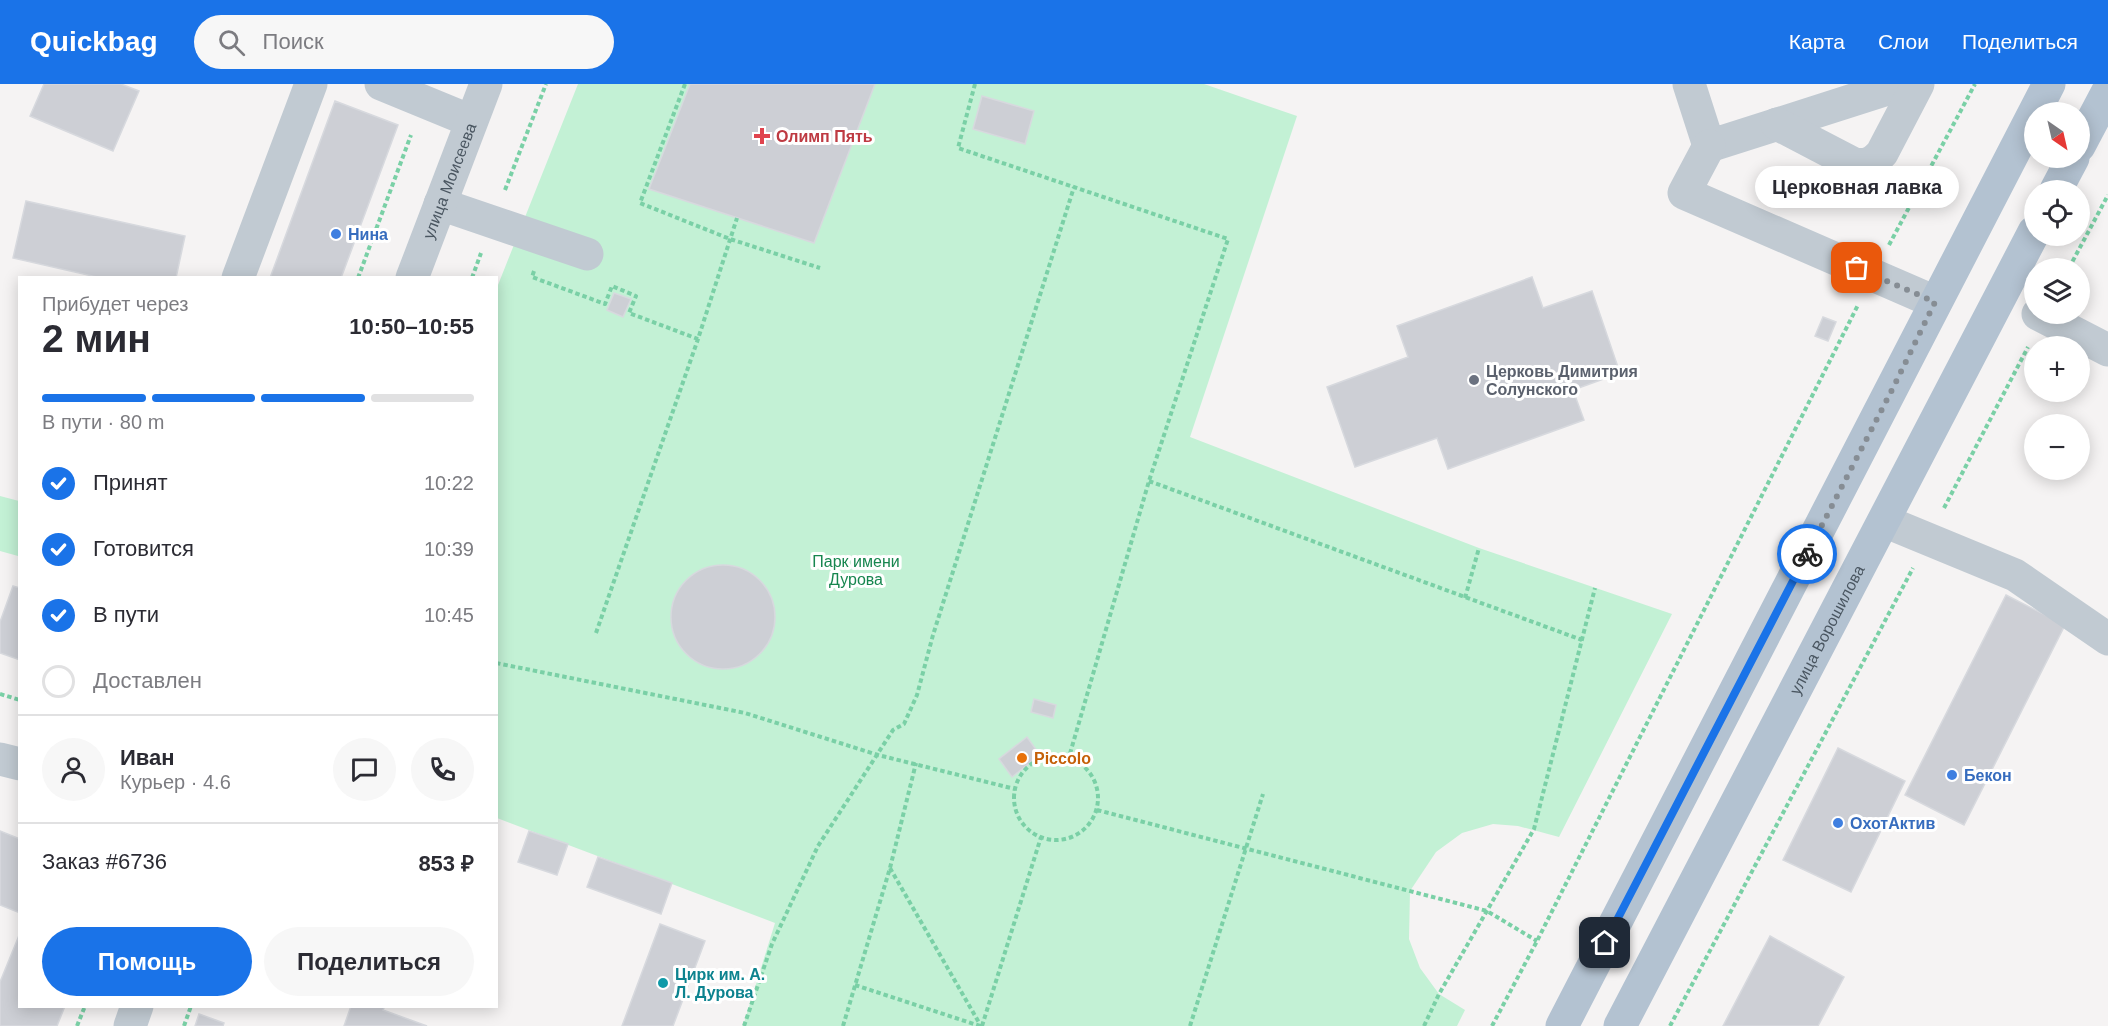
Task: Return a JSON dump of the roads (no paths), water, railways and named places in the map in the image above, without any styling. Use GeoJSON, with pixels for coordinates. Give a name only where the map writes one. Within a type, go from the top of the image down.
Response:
{"type":"FeatureCollection","features":[{"type":"Feature","properties":{"kind":"main road"},"geometry":{"type":"LineString","coordinates":[[1562,1026],[2049,84]]}},
{"type":"Feature","properties":{"kind":"main road"},"geometry":{"type":"LineString","coordinates":[[2090,125],[2108,91]]}},
{"type":"Feature","properties":{"kind":"main road","name":"улица Ворошилова"},"geometry":{"type":"LineString","coordinates":[[1620,1026],[2027,246]]}},
{"type":"Feature","properties":{"kind":"street"},"geometry":{"type":"LineString","coordinates":[[239,276],[311,84]]}},
{"type":"Feature","properties":{"kind":"street"},"geometry":{"type":"LineString","coordinates":[[381,84],[471,121]]}},
{"type":"Feature","properties":{"kind":"street","name":"улица Моисеева"},"geometry":{"type":"LineString","coordinates":[[413,276],[486,84]]}},
{"type":"Feature","properties":{"kind":"street"},"geometry":{"type":"LineString","coordinates":[[1689,84],[1709,146]]}},
{"type":"Feature","properties":{"kind":"street"},"geometry":{"type":"LineString","coordinates":[[1903,84],[1709,146],[1684,193],[1935,302]]}},
{"type":"Feature","properties":{"kind":"street"},"geometry":{"type":"LineString","coordinates":[[1777,124],[1852,163],[1863,166],[1875,161],[1882,153],[1918,84]]}},
{"type":"Feature","properties":{"kind":"street"},"geometry":{"type":"LineString","coordinates":[[440,204],[587,254]]}},
{"type":"Feature","properties":{"kind":"street"},"geometry":{"type":"LineString","coordinates":[[2002,294],[2024,306]]}},
{"type":"Feature","properties":{"kind":"street"},"geometry":{"type":"LineString","coordinates":[[2058,324],[2108,350]]}},
{"type":"Feature","properties":{"kind":"street"},"geometry":{"type":"LineString","coordinates":[[1884,521],[2015,575],[2108,639]]}},
{"type":"Feature","properties":{"kind":"street"},"geometry":{"type":"LineString","coordinates":[[0,759],[18,764]]}},
{"type":"Feature","properties":{"kind":"street"},"geometry":{"type":"LineString","coordinates":[[130,1026],[136,1008]]}},
{"type":"Feature","properties":{"kind":"place","name":"Олимп Пять"},"geometry":{"type":"Point","coordinates":[762,136]}},
{"type":"Feature","properties":{"kind":"place","name":"Нина"},"geometry":{"type":"Point","coordinates":[336,234]}},
{"type":"Feature","properties":{"kind":"place","name":"Церковная лавка"},"geometry":{"type":"Point","coordinates":[1857,268]}},
{"type":"Feature","properties":{"kind":"place","name":"Церковь Димитрия Солунского"},"geometry":{"type":"Point","coordinates":[1474,380]}},
{"type":"Feature","properties":{"kind":"place","name":"Piccolo"},"geometry":{"type":"Point","coordinates":[1022,758]}},
{"type":"Feature","properties":{"kind":"place","name":"Бекон"},"geometry":{"type":"Point","coordinates":[1952,775]}},
{"type":"Feature","properties":{"kind":"place","name":"ОхотАктив"},"geometry":{"type":"Point","coordinates":[1838,823]}},
{"type":"Feature","properties":{"kind":"place","name":"Цирк им. А. Л. Дурова"},"geometry":{"type":"Point","coordinates":[663,983]}},
{"type":"Feature","properties":{"kind":"park label","name":"Парк имени Дурова"},"geometry":{"type":"Point","coordinates":[856,570]}}]}
